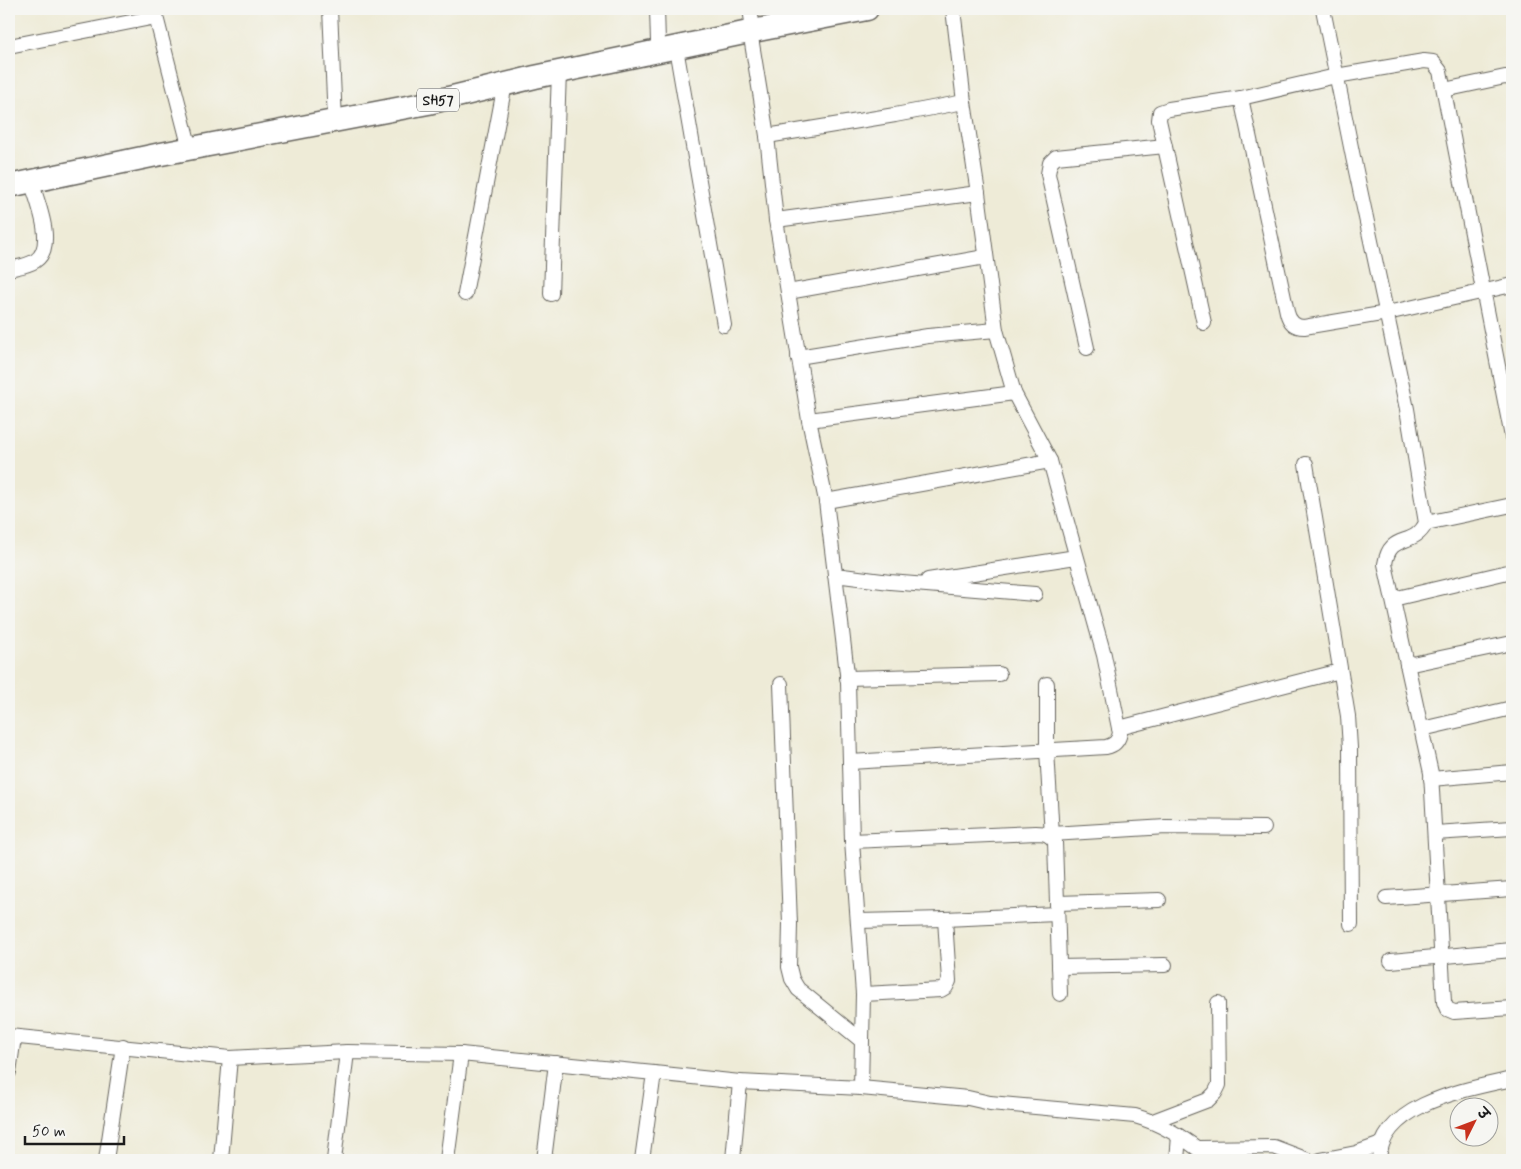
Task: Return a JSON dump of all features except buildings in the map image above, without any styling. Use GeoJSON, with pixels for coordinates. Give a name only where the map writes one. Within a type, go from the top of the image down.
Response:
{"type":"FeatureCollection","features":[{"type":"Feature","properties":{"kind":"main road","name":"SH57"},"geometry":{"type":"LineString","coordinates":[[334,114],[428,103],[667,45],[751,21],[812,9]]}},
{"type":"Feature","properties":{"kind":"main road","name":"SH57"},"geometry":{"type":"LineString","coordinates":[[751,21],[867,9]]}},
{"type":"Feature","properties":{"kind":"main road","name":"SH57"},"geometry":{"type":"LineString","coordinates":[[9,186],[189,143],[334,114],[422,91],[667,45]]}},
{"type":"Feature","properties":{"kind":"main road","name":"SH57"},"geometry":{"type":"LineString","coordinates":[[9,173],[156,144],[189,143]]}},
{"type":"Feature","properties":{"kind":"street"},"geometry":{"type":"LineString","coordinates":[[330,9],[334,114]]}},
{"type":"Feature","properties":{"kind":"street"},"geometry":{"type":"LineString","coordinates":[[657,9],[667,45],[724,325]]}},
{"type":"Feature","properties":{"kind":"street"},"geometry":{"type":"LineString","coordinates":[[850,762],[1111,746],[1119,739],[1104,655],[1050,462],[1014,392],[996,330],[953,9]]}},
{"type":"Feature","properties":{"kind":"street"},"geometry":{"type":"LineString","coordinates":[[1323,9],[1407,409],[1426,523],[1422,532],[1413,538],[1395,544],[1389,549],[1385,564],[1422,729],[1431,779],[1444,1002],[1447,1009],[1454,1012],[1512,1008]]}},
{"type":"Feature","properties":{"kind":"street"},"geometry":{"type":"LineString","coordinates":[[9,46],[155,13],[189,143]]}},
{"type":"Feature","properties":{"kind":"street"},"geometry":{"type":"LineString","coordinates":[[751,21],[767,136],[776,220],[809,420],[826,501],[847,678],[852,841],[863,994],[860,1088]]}},
{"type":"Feature","properties":{"kind":"street"},"geometry":{"type":"LineString","coordinates":[[1204,323],[1159,120],[1160,112],[1241,98],[1336,76],[1424,61],[1434,62],[1440,71],[1444,90],[1512,437]]}},
{"type":"Feature","properties":{"kind":"street"},"geometry":{"type":"LineString","coordinates":[[551,294],[559,72]]}},
{"type":"Feature","properties":{"kind":"street"},"geometry":{"type":"LineString","coordinates":[[1444,90],[1505,77],[1512,78]]}},
{"type":"Feature","properties":{"kind":"street"},"geometry":{"type":"LineString","coordinates":[[464,294],[505,84]]}},
{"type":"Feature","properties":{"kind":"street"},"geometry":{"type":"LineString","coordinates":[[1241,98],[1289,320],[1299,327],[1387,313],[1512,285]]}},
{"type":"Feature","properties":{"kind":"street"},"geometry":{"type":"LineString","coordinates":[[767,136],[964,102]]}},
{"type":"Feature","properties":{"kind":"street"},"geometry":{"type":"LineString","coordinates":[[1087,348],[1048,174],[1050,163],[1056,157],[1165,146]]}},
{"type":"Feature","properties":{"kind":"street"},"geometry":{"type":"LineString","coordinates":[[9,269],[35,262],[41,256],[45,247],[46,236],[31,181]]}},
{"type":"Feature","properties":{"kind":"street"},"geometry":{"type":"LineString","coordinates":[[776,220],[978,193]]}},
{"type":"Feature","properties":{"kind":"street"},"geometry":{"type":"LineString","coordinates":[[788,292],[985,258]]}},
{"type":"Feature","properties":{"kind":"street"},"geometry":{"type":"LineString","coordinates":[[798,357],[928,336],[996,330]]}},
{"type":"Feature","properties":{"kind":"street"},"geometry":{"type":"LineString","coordinates":[[809,420],[1014,392]]}},
{"type":"Feature","properties":{"kind":"street"},"geometry":{"type":"LineString","coordinates":[[826,501],[1050,462]]}},
{"type":"Feature","properties":{"kind":"street"},"geometry":{"type":"LineString","coordinates":[[1306,464],[1348,716],[1350,748],[1351,924]]}},
{"type":"Feature","properties":{"kind":"street"},"geometry":{"type":"LineString","coordinates":[[1426,523],[1512,505]]}},
{"type":"Feature","properties":{"kind":"street"},"geometry":{"type":"LineString","coordinates":[[906,583],[1076,557]]}},
{"type":"Feature","properties":{"kind":"street"},"geometry":{"type":"LineString","coordinates":[[1393,599],[1512,570]]}},
{"type":"Feature","properties":{"kind":"street"},"geometry":{"type":"LineString","coordinates":[[835,575],[1035,594]]}},
{"type":"Feature","properties":{"kind":"street"},"geometry":{"type":"LineString","coordinates":[[1407,664],[1512,642]]}},
{"type":"Feature","properties":{"kind":"street"},"geometry":{"type":"LineString","coordinates":[[1118,728],[1340,671]]}},
{"type":"Feature","properties":{"kind":"street"},"geometry":{"type":"LineString","coordinates":[[847,678],[999,674]]}},
{"type":"Feature","properties":{"kind":"street"},"geometry":{"type":"LineString","coordinates":[[781,684],[789,906],[789,966],[792,979],[798,989],[862,1041]]}},
{"type":"Feature","properties":{"kind":"street"},"geometry":{"type":"LineString","coordinates":[[1046,684],[1047,750],[1052,835],[1055,842],[1060,994]]}},
{"type":"Feature","properties":{"kind":"street"},"geometry":{"type":"LineString","coordinates":[[1422,729],[1512,708]]}},
{"type":"Feature","properties":{"kind":"street"},"geometry":{"type":"LineString","coordinates":[[1431,779],[1512,772]]}},
{"type":"Feature","properties":{"kind":"street"},"geometry":{"type":"LineString","coordinates":[[852,841],[1052,835],[1166,827],[1264,828]]}},
{"type":"Feature","properties":{"kind":"street"},"geometry":{"type":"LineString","coordinates":[[1435,833],[1512,828]]}},
{"type":"Feature","properties":{"kind":"street"},"geometry":{"type":"LineString","coordinates":[[1386,898],[1512,889]]}},
{"type":"Feature","properties":{"kind":"street"},"geometry":{"type":"LineString","coordinates":[[858,921],[945,919],[1159,900]]}},
{"type":"Feature","properties":{"kind":"street"},"geometry":{"type":"LineString","coordinates":[[863,994],[941,990],[946,988],[949,980],[945,919]]}},
{"type":"Feature","properties":{"kind":"street"},"geometry":{"type":"LineString","coordinates":[[1391,961],[1512,950]]}},
{"type":"Feature","properties":{"kind":"street"},"geometry":{"type":"LineString","coordinates":[[1059,967],[1165,964]]}},
{"type":"Feature","properties":{"kind":"street"},"geometry":{"type":"LineString","coordinates":[[1153,1121],[1208,1100],[1215,1093],[1218,1085],[1218,1003]]}},
{"type":"Feature","properties":{"kind":"street"},"geometry":{"type":"LineString","coordinates":[[9,1072],[11,1036],[230,1058],[347,1052],[461,1054],[740,1082],[860,1088],[968,1098],[990,1103],[1135,1116],[1153,1121],[1198,1148],[1212,1160]]}},
{"type":"Feature","properties":{"kind":"street"},"geometry":{"type":"LineString","coordinates":[[106,1160],[123,1046]]}},
{"type":"Feature","properties":{"kind":"street"},"geometry":{"type":"LineString","coordinates":[[334,1160],[347,1052]]}},
{"type":"Feature","properties":{"kind":"street"},"geometry":{"type":"LineString","coordinates":[[447,1160],[461,1054]]}},
{"type":"Feature","properties":{"kind":"street"},"geometry":{"type":"LineString","coordinates":[[221,1160],[230,1058]]}},
{"type":"Feature","properties":{"kind":"street"},"geometry":{"type":"LineString","coordinates":[[544,1160],[556,1063]]}},
{"type":"Feature","properties":{"kind":"street"},"geometry":{"type":"LineString","coordinates":[[642,1160],[654,1073]]}},
{"type":"Feature","properties":{"kind":"street"},"geometry":{"type":"LineString","coordinates":[[1379,1160],[1381,1144],[1386,1134],[1415,1109],[1426,1103],[1464,1090],[1512,1079]]}},
{"type":"Feature","properties":{"kind":"street"},"geometry":{"type":"LineString","coordinates":[[732,1160],[740,1082]]}},
{"type":"Feature","properties":{"kind":"street"},"geometry":{"type":"LineString","coordinates":[[1177,1160],[1179,1136]]}},
{"type":"Feature","properties":{"kind":"street"},"geometry":{"type":"LineString","coordinates":[[1320,1160],[1332,1159],[1381,1144]]}},
{"type":"Feature","properties":{"kind":"street"},"geometry":{"type":"LineString","coordinates":[[1198,1148],[1274,1147],[1308,1160]]}}]}
